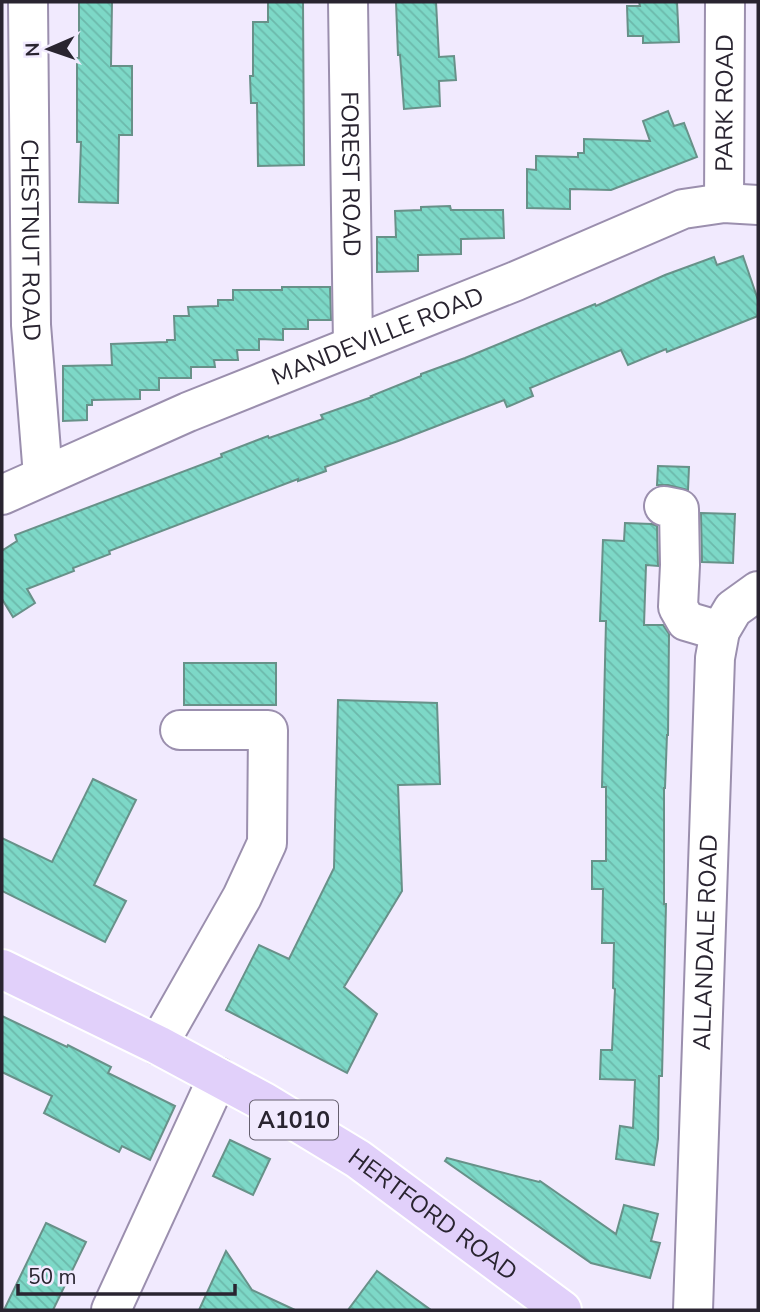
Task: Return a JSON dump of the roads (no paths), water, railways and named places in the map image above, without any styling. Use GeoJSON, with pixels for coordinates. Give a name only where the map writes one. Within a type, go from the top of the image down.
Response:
{"type":"FeatureCollection","features":[{"type":"Feature","properties":{"kind":"main road","name":"HERTFORD ROAD"},"geometry":{"type":"LineString","coordinates":[[2,969],[218,1077],[358,1159],[562,1310]]}},
{"type":"Feature","properties":{"kind":"street","name":"CHESTNUT ROAD"},"geometry":{"type":"LineString","coordinates":[[28,2],[31,325],[43,476]]}},
{"type":"Feature","properties":{"kind":"street","name":"FOREST ROAD"},"geometry":{"type":"LineString","coordinates":[[348,2],[354,345]]}},
{"type":"Feature","properties":{"kind":"street","name":"PARK ROAD"},"geometry":{"type":"LineString","coordinates":[[725,2],[741,204]]}},
{"type":"Feature","properties":{"kind":"street","name":"MANDEVILLE ROAD"},"geometry":{"type":"LineString","coordinates":[[2,495],[188,412],[516,281],[683,209],[741,204]]}},
{"type":"Feature","properties":{"kind":"street"},"geometry":{"type":"LineString","coordinates":[[664,506],[679,509],[678,607],[686,621],[720,631]]}},
{"type":"Feature","properties":{"kind":"street","name":"ALLANDALE ROAD"},"geometry":{"type":"LineString","coordinates":[[693,1310],[715,658],[720,631],[733,610],[758,591]]}},
{"type":"Feature","properties":{"kind":"street"},"geometry":{"type":"LineString","coordinates":[[158,1045],[242,897],[267,844],[268,730],[180,730]]}},
{"type":"Feature","properties":{"kind":"street"},"geometry":{"type":"LineString","coordinates":[[111,1310],[218,1077]]}}]}
